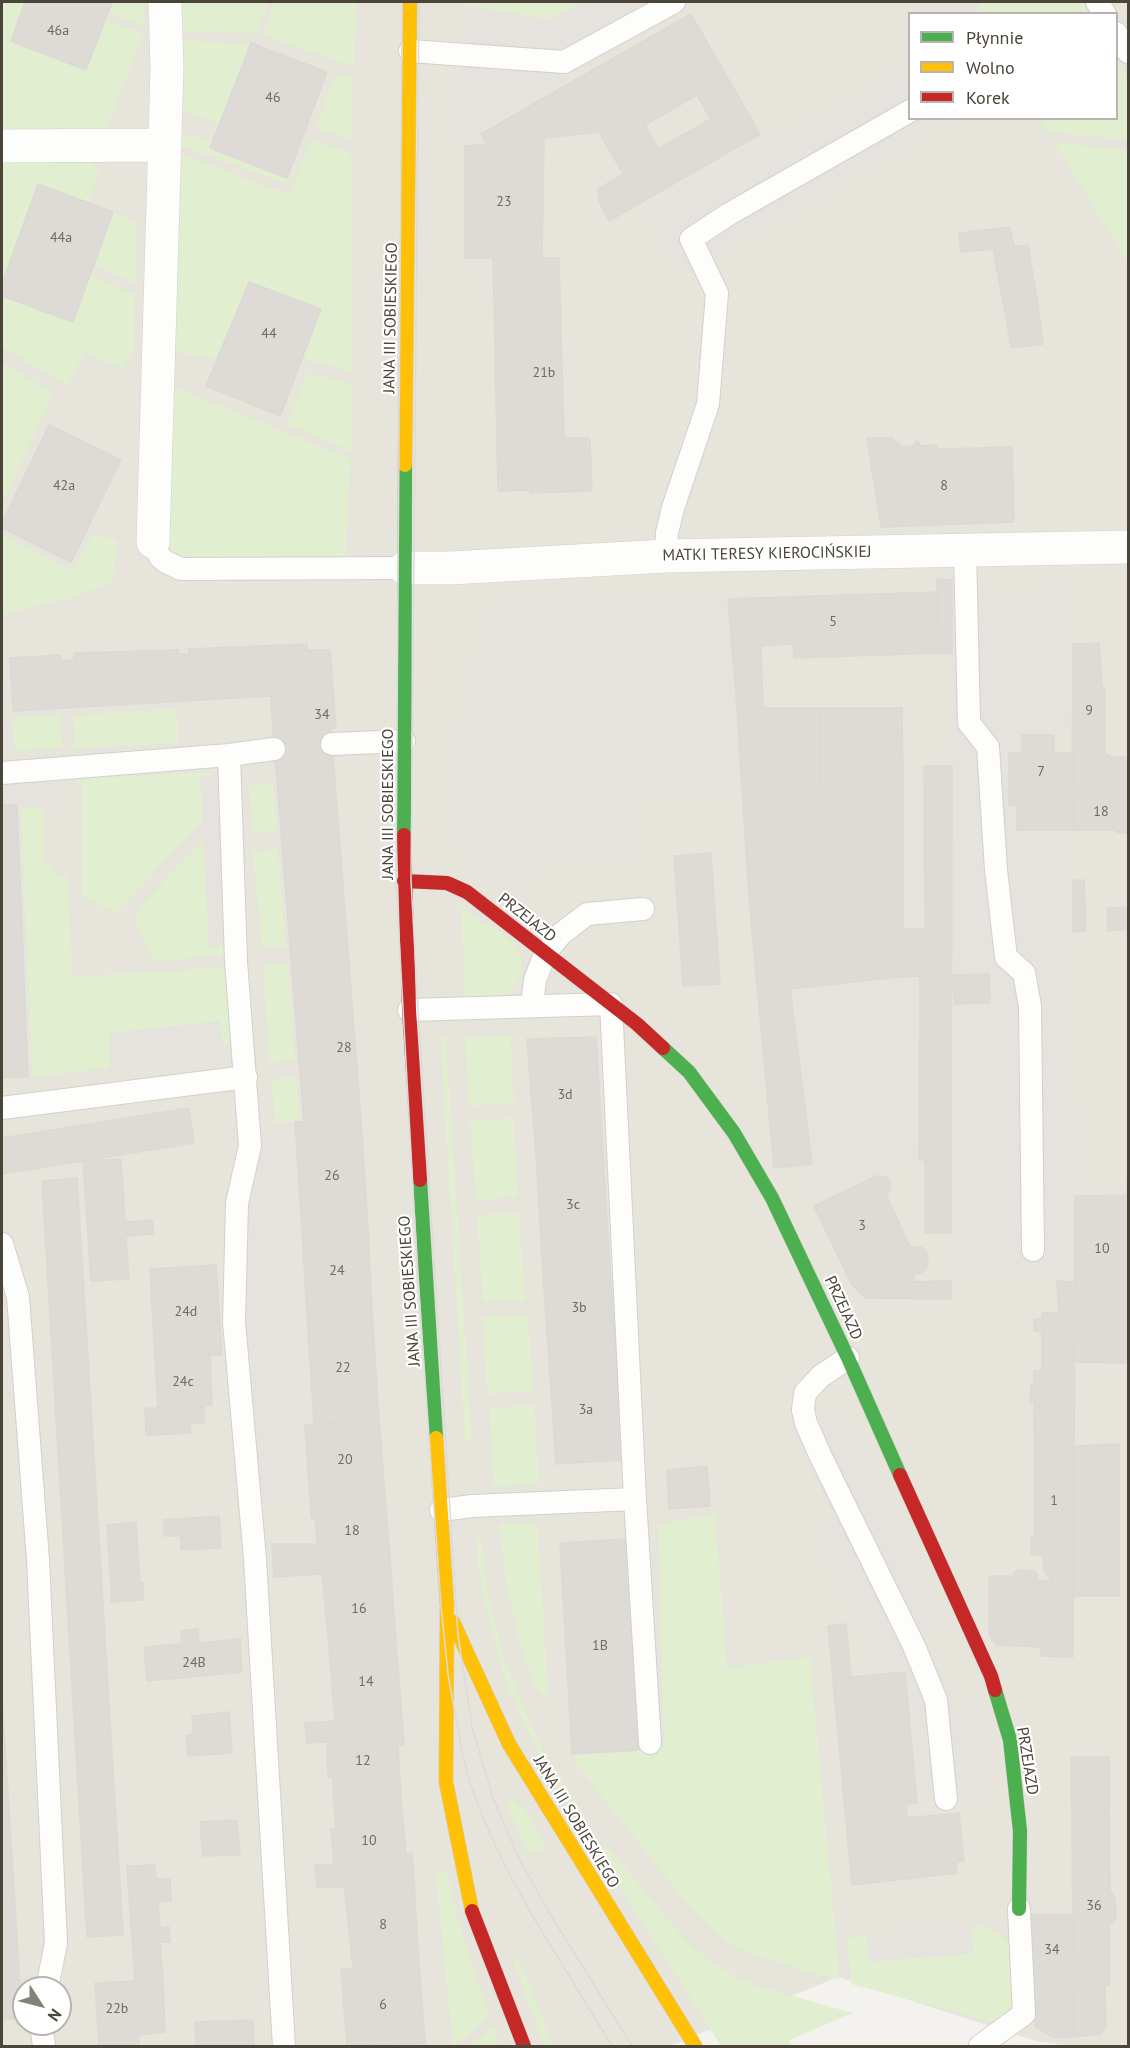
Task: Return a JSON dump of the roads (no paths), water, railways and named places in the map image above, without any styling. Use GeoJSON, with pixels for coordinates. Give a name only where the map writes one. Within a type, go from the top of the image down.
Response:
{"type":"FeatureCollection","features":[{"type":"Feature","properties":{"kind":"street"},"geometry":{"type":"LineString","coordinates":[[153,542],[167,68],[165,2]]}},
{"type":"Feature","properties":{"kind":"street","name":"JANA III SOBIESKIEGO"},"geometry":{"type":"LineString","coordinates":[[410,2],[404,881],[409,1010],[447,1606],[446,1782],[472,1910],[524,2046]]}},
{"type":"Feature","properties":{"kind":"street"},"geometry":{"type":"LineString","coordinates":[[2,146],[165,145]]}},
{"type":"Feature","properties":{"kind":"street","name":"MATKI TERESY KIEROCIŃSKIEJ"},"geometry":{"type":"LineString","coordinates":[[405,568],[451,568],[666,556],[1128,547]]}},
{"type":"Feature","properties":{"kind":"street","name":"PRZEJAZD"},"geometry":{"type":"LineString","coordinates":[[404,881],[447,883],[467,892],[638,1024],[689,1072],[734,1133],[772,1198],[848,1358],[991,1676],[1010,1740],[1020,1831],[1019,1909]]}},
{"type":"Feature","properties":{"kind":"street","name":"JANA III SOBIESKIEGO"},"geometry":{"type":"LineString","coordinates":[[447,1606],[458,1635],[509,1744],[695,2046]]}},
{"type":"Feature","properties":{"kind":"lane"},"geometry":{"type":"LineString","coordinates":[[410,51],[564,62],[674,2]]}},
{"type":"Feature","properties":{"kind":"lane"},"geometry":{"type":"LineString","coordinates":[[1118,36],[1128,52]]}},
{"type":"Feature","properties":{"kind":"lane"},"geometry":{"type":"LineString","coordinates":[[666,556],[667,533],[673,508],[708,404],[717,293],[691,239],[729,214],[908,112]]}},
{"type":"Feature","properties":{"kind":"lane"},"geometry":{"type":"LineString","coordinates":[[153,542],[160,557],[181,569],[405,568]]}},
{"type":"Feature","properties":{"kind":"lane"},"geometry":{"type":"LineString","coordinates":[[965,550],[969,723],[988,747],[996,870],[1006,957],[1024,973],[1030,1006],[1033,1250]]}},
{"type":"Feature","properties":{"kind":"lane"},"geometry":{"type":"LineString","coordinates":[[332,744],[404,741]]}},
{"type":"Feature","properties":{"kind":"lane"},"geometry":{"type":"LineString","coordinates":[[2,773],[229,755],[274,749]]}},
{"type":"Feature","properties":{"kind":"lane"},"geometry":{"type":"LineString","coordinates":[[229,755],[236,961],[250,1146],[237,1203],[234,1322],[255,1559],[284,2046]]}},
{"type":"Feature","properties":{"kind":"lane"},"geometry":{"type":"LineString","coordinates":[[532,1005],[535,980],[545,954],[561,934],[586,914],[643,909]]}},
{"type":"Feature","properties":{"kind":"lane"},"geometry":{"type":"LineString","coordinates":[[409,1010],[611,1004],[635,1499],[650,1743]]}},
{"type":"Feature","properties":{"kind":"lane"},"geometry":{"type":"LineString","coordinates":[[2,1108],[246,1077]]}},
{"type":"Feature","properties":{"kind":"lane"},"geometry":{"type":"LineString","coordinates":[[2,1244],[18,1297],[38,1560],[56,1943],[49,1976]]}},
{"type":"Feature","properties":{"kind":"lane"},"geometry":{"type":"LineString","coordinates":[[848,1358],[821,1376],[805,1393],[804,1417],[820,1455],[914,1646],[936,1700],[946,1799]]}},
{"type":"Feature","properties":{"kind":"lane"},"geometry":{"type":"LineString","coordinates":[[441,1510],[472,1506],[635,1499]]}},
{"type":"Feature","properties":{"kind":"lane"},"geometry":{"type":"LineString","coordinates":[[980,2046],[1024,2014],[1019,1909]]}},
{"type":"Feature","properties":{"kind":"tram line"},"geometry":{"type":"LineString","coordinates":[[402,2],[396,881],[418,1279],[441,1606],[448,1674],[470,1784],[504,1864],[532,1915],[612,2046]]}},
{"type":"Feature","properties":{"kind":"tram line"},"geometry":{"type":"LineString","coordinates":[[419,2],[411,880],[458,1635],[472,1727],[493,1798],[519,1858],[547,1909],[632,2046]]}}]}
